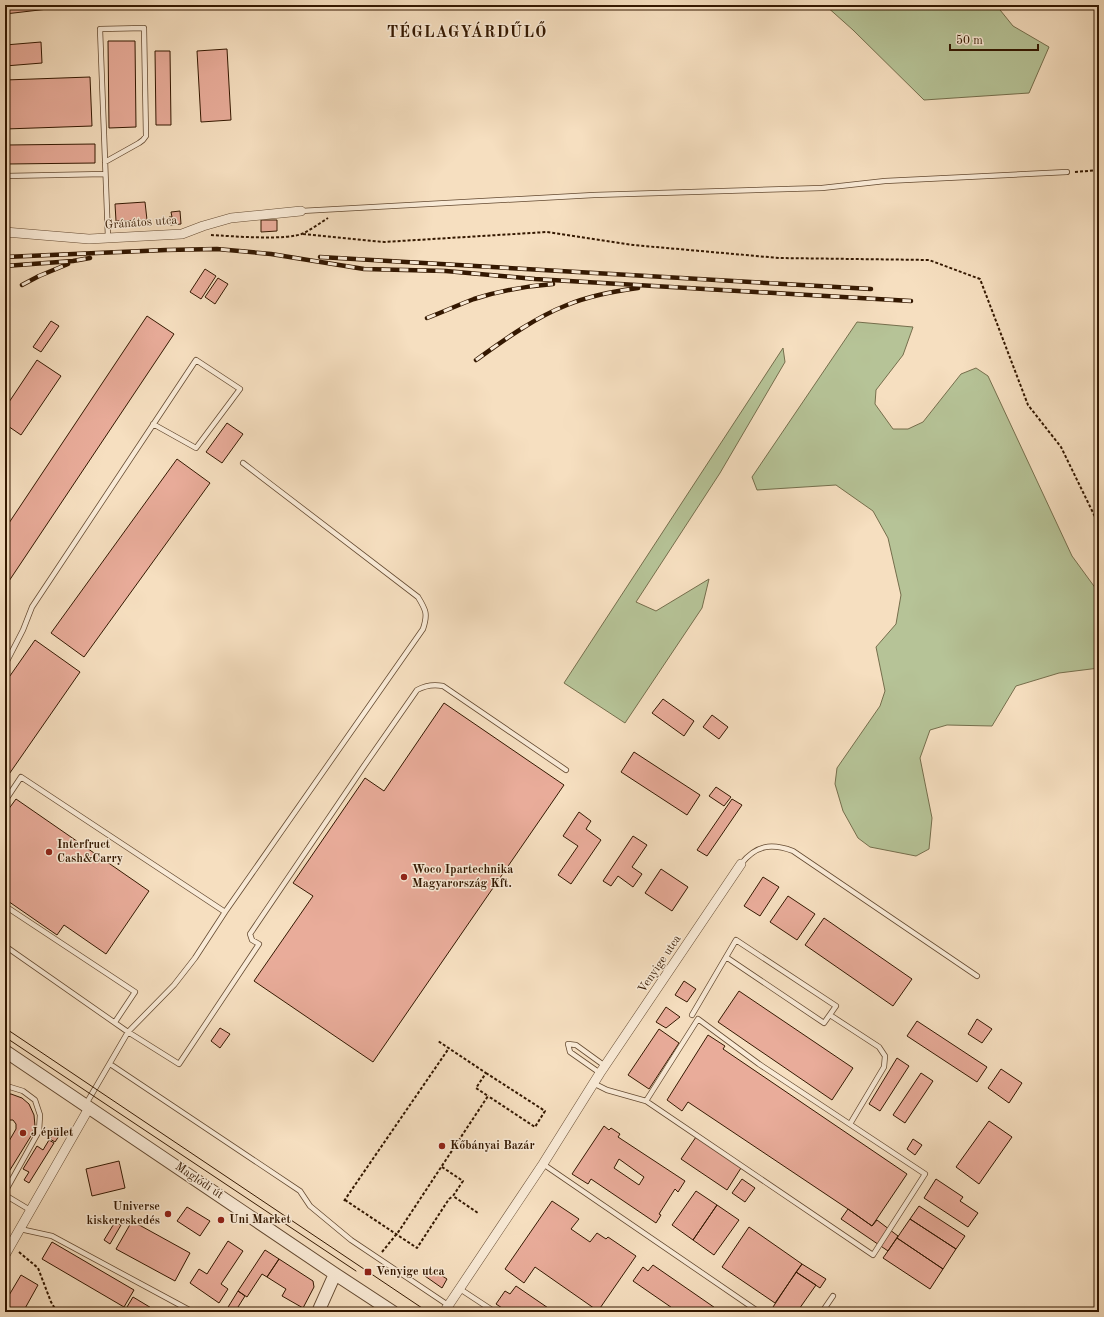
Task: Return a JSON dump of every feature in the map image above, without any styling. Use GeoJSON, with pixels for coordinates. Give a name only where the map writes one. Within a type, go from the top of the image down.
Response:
{"type":"FeatureCollection","features":[{"type":"Feature","properties":{"kind":"street","name":"Gránátos utca"},"geometry":{"type":"LineString","coordinates":[[5,232],[89,239],[182,234],[231,218],[301,211]]}},
{"type":"Feature","properties":{"kind":"street","name":"Venyige utca"},"geometry":{"type":"LineString","coordinates":[[446,1309],[741,864]]}},
{"type":"Feature","properties":{"kind":"street","name":"Maglódi út"},"geometry":{"type":"LineString","coordinates":[[5,1051],[393,1312]]}},
{"type":"Feature","properties":{"kind":"street"},"geometry":{"type":"LineString","coordinates":[[5,1255],[87,1107]]}},
{"type":"Feature","properties":{"kind":"street"},"geometry":{"type":"LineString","coordinates":[[318,1312],[335,1274]]}},
{"type":"Feature","properties":{"kind":"lane"},"geometry":{"type":"LineString","coordinates":[[105,162],[139,143],[146,136],[144,28],[100,29],[105,174],[108,238]]}},
{"type":"Feature","properties":{"kind":"lane"},"geometry":{"type":"LineString","coordinates":[[301,211],[594,195],[822,188],[885,181],[1067,172]]}},
{"type":"Feature","properties":{"kind":"lane"},"geometry":{"type":"LineString","coordinates":[[5,176],[105,174]]}},
{"type":"Feature","properties":{"kind":"lane"},"geometry":{"type":"LineString","coordinates":[[5,665],[24,630],[32,607],[153,424],[196,360],[240,390],[196,448],[153,424]]}},
{"type":"Feature","properties":{"kind":"lane"},"geometry":{"type":"LineString","coordinates":[[87,1107],[128,1032],[174,986],[195,958],[423,629],[427,617],[424,607],[418,597],[243,463]]}},
{"type":"Feature","properties":{"kind":"lane"},"geometry":{"type":"LineString","coordinates":[[5,946],[128,1032],[179,1064],[258,944],[252,940],[250,934],[417,690],[426,685],[435,684],[443,686],[566,770]]}},
{"type":"Feature","properties":{"kind":"lane"},"geometry":{"type":"LineString","coordinates":[[5,801],[21,777],[226,912]]}},
{"type":"Feature","properties":{"kind":"lane","name":"Venyige utca"},"geometry":{"type":"LineString","coordinates":[[741,864],[754,850],[765,847],[777,846],[793,851],[977,976]]}},
{"type":"Feature","properties":{"kind":"lane"},"geometry":{"type":"LineString","coordinates":[[5,906],[135,992],[115,1022]]}},
{"type":"Feature","properties":{"kind":"lane"},"geometry":{"type":"LineString","coordinates":[[692,1015],[726,957],[736,940],[836,1006],[824,1023],[726,957]]}},
{"type":"Feature","properties":{"kind":"lane"},"geometry":{"type":"LineString","coordinates":[[830,1015],[879,1047],[885,1056],[884,1067],[850,1124]]}},
{"type":"Feature","properties":{"kind":"lane"},"geometry":{"type":"LineString","coordinates":[[594,1084],[607,1090],[646,1101],[873,1255],[925,1174],[759,1064],[698,1019],[646,1101]]}},
{"type":"Feature","properties":{"kind":"lane"},"geometry":{"type":"LineString","coordinates":[[568,1044],[576,1045],[603,1070],[570,1052],[568,1044]]}},
{"type":"Feature","properties":{"kind":"lane"},"geometry":{"type":"LineString","coordinates":[[110,1064],[300,1191],[310,1206],[351,1240],[378,1258],[446,1309]]}},
{"type":"Feature","properties":{"kind":"lane"},"geometry":{"type":"LineString","coordinates":[[5,1087],[23,1091],[35,1100],[40,1115],[40,1131],[5,1193],[30,1210]]}},
{"type":"Feature","properties":{"kind":"lane"},"geometry":{"type":"LineString","coordinates":[[543,1164],[759,1312]]}},
{"type":"Feature","properties":{"kind":"lane"},"geometry":{"type":"LineString","coordinates":[[20,1228],[52,1236],[193,1312]]}},
{"type":"Feature","properties":{"kind":"lane"},"geometry":{"type":"LineString","coordinates":[[460,1289],[495,1312]]}},
{"type":"Feature","properties":{"kind":"lane"},"geometry":{"type":"LineString","coordinates":[[822,1312],[833,1296]]}},
{"type":"Feature","properties":{"kind":"path"},"geometry":{"type":"LineString","coordinates":[[1067,172],[1099,170]]}},
{"type":"Feature","properties":{"kind":"path"},"geometry":{"type":"LineString","coordinates":[[303,234],[331,216]]}},
{"type":"Feature","properties":{"kind":"path"},"geometry":{"type":"LineString","coordinates":[[205,235],[286,236],[303,234],[384,242],[547,232],[633,245],[779,258],[929,260],[980,279],[1028,405],[1061,447],[1099,525]]}},
{"type":"Feature","properties":{"kind":"path"},"geometry":{"type":"LineString","coordinates":[[438,1041],[545,1111],[535,1127],[476,1088],[486,1073]]}},
{"type":"Feature","properties":{"kind":"path"},"geometry":{"type":"LineString","coordinates":[[442,1166],[463,1181],[453,1196],[449,1199],[417,1248],[345,1201],[449,1048]]}},
{"type":"Feature","properties":{"kind":"path"},"geometry":{"type":"LineString","coordinates":[[378,1258],[399,1231],[488,1096]]}},
{"type":"Feature","properties":{"kind":"path"},"geometry":{"type":"LineString","coordinates":[[453,1196],[478,1213]]}},
{"type":"Feature","properties":{"kind":"path"},"geometry":{"type":"LineString","coordinates":[[11,1245],[38,1268],[51,1302],[57,1312]]}},
{"type":"Feature","properties":{"kind":"path"},"geometry":{"type":"LineString","coordinates":[[979,1312],[983,1309]]}},
{"type":"Feature","properties":{"kind":"green space"},"geometry":{"type":"Polygon","coordinates":[[[825,5],[996,5],[1013,26],[1049,47],[1029,93],[924,100],[853,30],[825,5]]]}},
{"type":"Feature","properties":{"kind":"green space"},"geometry":{"type":"Polygon","coordinates":[[[857,322],[913,327],[903,355],[876,390],[875,404],[893,429],[908,429],[923,422],[961,374],[976,368],[988,376],[1072,556],[1099,593],[1099,668],[1059,673],[1016,686],[992,726],[947,725],[930,730],[920,758],[932,818],[929,849],[916,856],[870,847],[858,838],[843,811],[835,784],[837,768],[880,706],[885,691],[876,647],[896,624],[901,595],[888,538],[873,511],[836,485],[757,490],[752,477],[857,322]]]}},
{"type":"Feature","properties":{"kind":"green space"},"geometry":{"type":"Polygon","coordinates":[[[783,348],[785,362],[720,473],[636,602],[656,611],[709,579],[702,608],[625,723],[564,683],[783,348]]]}},
{"type":"Feature","properties":{"kind":"building"},"geometry":{"type":"Polygon","coordinates":[[[5,5],[48,5],[48,9],[5,14],[5,5]]]}},
{"type":"Feature","properties":{"kind":"building"},"geometry":{"type":"Polygon","coordinates":[[[108,41],[135,41],[136,127],[109,128],[108,41]]]}},
{"type":"Feature","properties":{"kind":"building"},"geometry":{"type":"Polygon","coordinates":[[[41,42],[42,63],[5,66],[5,45],[41,42]]]}},
{"type":"Feature","properties":{"kind":"building"},"geometry":{"type":"Polygon","coordinates":[[[227,49],[231,120],[201,122],[197,51],[227,49]]]}},
{"type":"Feature","properties":{"kind":"building"},"geometry":{"type":"Polygon","coordinates":[[[155,51],[170,51],[171,125],[156,125],[155,51]]]}},
{"type":"Feature","properties":{"kind":"building"},"geometry":{"type":"Polygon","coordinates":[[[90,77],[92,126],[5,129],[5,80],[90,77]]]}},
{"type":"Feature","properties":{"kind":"building"},"geometry":{"type":"Polygon","coordinates":[[[95,144],[95,163],[7,164],[7,145],[95,144]]]}},
{"type":"Feature","properties":{"kind":"building"},"geometry":{"type":"Polygon","coordinates":[[[145,202],[147,220],[116,221],[115,204],[145,202]]]}},
{"type":"Feature","properties":{"kind":"building"},"geometry":{"type":"Polygon","coordinates":[[[180,211],[181,224],[170,225],[169,217],[172,217],[171,212],[180,211]]]}},
{"type":"Feature","properties":{"kind":"building"},"geometry":{"type":"Polygon","coordinates":[[[261,220],[277,220],[277,231],[261,232],[261,220]]]}},
{"type":"Feature","properties":{"kind":"building"},"geometry":{"type":"Polygon","coordinates":[[[205,269],[216,276],[201,299],[190,292],[205,269]]]}},
{"type":"Feature","properties":{"kind":"building"},"geometry":{"type":"Polygon","coordinates":[[[218,278],[228,284],[215,304],[205,297],[218,278]]]}},
{"type":"Feature","properties":{"kind":"building"},"geometry":{"type":"Polygon","coordinates":[[[147,316],[174,334],[5,587],[5,529],[147,316]]]}},
{"type":"Feature","properties":{"kind":"building"},"geometry":{"type":"Polygon","coordinates":[[[51,321],[59,326],[41,352],[33,347],[51,321]]]}},
{"type":"Feature","properties":{"kind":"building"},"geometry":{"type":"Polygon","coordinates":[[[37,360],[61,376],[21,435],[5,424],[5,408],[37,360]]]}},
{"type":"Feature","properties":{"kind":"building"},"geometry":{"type":"Polygon","coordinates":[[[227,423],[243,434],[222,463],[206,452],[227,423]]]}},
{"type":"Feature","properties":{"kind":"building"},"geometry":{"type":"Polygon","coordinates":[[[177,459],[210,483],[84,657],[51,633],[177,459]]]}},
{"type":"Feature","properties":{"kind":"building"},"geometry":{"type":"Polygon","coordinates":[[[35,640],[80,672],[5,780],[5,683],[35,640]]]}},
{"type":"Feature","properties":{"kind":"building"},"geometry":{"type":"Polygon","coordinates":[[[663,699],[694,721],[684,736],[652,713],[663,699]]]}},
{"type":"Feature","properties":{"kind":"building"},"geometry":{"type":"Polygon","coordinates":[[[444,703],[564,785],[373,1062],[254,981],[313,896],[293,883],[365,778],[384,791],[444,703]]]}},
{"type":"Feature","properties":{"kind":"building"},"geometry":{"type":"Polygon","coordinates":[[[712,715],[728,727],[719,739],[703,727],[712,715]]]}},
{"type":"Feature","properties":{"kind":"building"},"geometry":{"type":"Polygon","coordinates":[[[634,752],[700,795],[687,815],[621,772],[634,752]]]}},
{"type":"Feature","properties":{"kind":"building"},"geometry":{"type":"Polygon","coordinates":[[[716,787],[731,797],[724,806],[709,796],[716,787]]]}},
{"type":"Feature","properties":{"kind":"building","name":"Interfruct Cash&Carry"},"geometry":{"type":"Polygon","coordinates":[[[16,799],[149,891],[106,954],[64,925],[57,935],[5,899],[5,814],[16,799]]]}},
{"type":"Feature","properties":{"kind":"building"},"geometry":{"type":"Polygon","coordinates":[[[732,799],[742,805],[707,856],[697,850],[732,799]]]}},
{"type":"Feature","properties":{"kind":"building"},"geometry":{"type":"Polygon","coordinates":[[[579,812],[591,821],[586,829],[601,840],[571,884],[558,875],[578,846],[563,836],[579,812]]]}},
{"type":"Feature","properties":{"kind":"building"},"geometry":{"type":"Polygon","coordinates":[[[633,836],[647,845],[632,867],[642,874],[633,887],[618,876],[611,886],[603,881],[633,836]]]}},
{"type":"Feature","properties":{"kind":"building"},"geometry":{"type":"Polygon","coordinates":[[[661,869],[688,887],[672,911],[645,893],[661,869]]]}},
{"type":"Feature","properties":{"kind":"building"},"geometry":{"type":"Polygon","coordinates":[[[763,877],[779,887],[760,916],[744,906],[763,877]]]}},
{"type":"Feature","properties":{"kind":"building"},"geometry":{"type":"Polygon","coordinates":[[[788,896],[815,914],[797,940],[770,922],[788,896]]]}},
{"type":"Feature","properties":{"kind":"building"},"geometry":{"type":"Polygon","coordinates":[[[824,918],[912,979],[893,1006],[805,945],[824,918]]]}},
{"type":"Feature","properties":{"kind":"building"},"geometry":{"type":"Polygon","coordinates":[[[684,981],[696,989],[687,1002],[675,995],[684,981]]]}},
{"type":"Feature","properties":{"kind":"building"},"geometry":{"type":"Polygon","coordinates":[[[739,991],[853,1068],[832,1100],[718,1022],[739,991]]]}},
{"type":"Feature","properties":{"kind":"building"},"geometry":{"type":"Polygon","coordinates":[[[666,1007],[680,1017],[666,1028],[656,1022],[666,1007]]]}},
{"type":"Feature","properties":{"kind":"building"},"geometry":{"type":"Polygon","coordinates":[[[977,1019],[992,1029],[982,1043],[968,1034],[977,1019]]]}},
{"type":"Feature","properties":{"kind":"building"},"geometry":{"type":"Polygon","coordinates":[[[917,1021],[987,1067],[977,1082],[907,1036],[917,1021]]]}},
{"type":"Feature","properties":{"kind":"building"},"geometry":{"type":"Polygon","coordinates":[[[220,1028],[230,1034],[220,1048],[211,1041],[220,1028]]]}},
{"type":"Feature","properties":{"kind":"building"},"geometry":{"type":"Polygon","coordinates":[[[659,1029],[679,1043],[649,1089],[628,1075],[659,1029]]]}},
{"type":"Feature","properties":{"kind":"building"},"geometry":{"type":"Polygon","coordinates":[[[708,1035],[725,1046],[723,1049],[907,1174],[872,1226],[688,1102],[682,1111],[667,1100],[708,1035]]]}},
{"type":"Feature","properties":{"kind":"building"},"geometry":{"type":"Polygon","coordinates":[[[897,1058],[909,1066],[880,1111],[869,1104],[897,1058]]]}},
{"type":"Feature","properties":{"kind":"building"},"geometry":{"type":"Polygon","coordinates":[[[1001,1069],[1022,1083],[1009,1103],[988,1088],[1001,1069]]]}},
{"type":"Feature","properties":{"kind":"building"},"geometry":{"type":"Polygon","coordinates":[[[921,1073],[933,1081],[905,1123],[893,1115],[921,1073]]]}},
{"type":"Feature","properties":{"kind":"building","name":"J épület"},"geometry":{"type":"Polygon","coordinates":[[[5,1094],[11,1094],[22,1098],[29,1104],[34,1115],[35,1126],[31,1136],[5,1178],[5,1148],[16,1129],[16,1124],[13,1120],[5,1121],[5,1094]]]}},
{"type":"Feature","properties":{"kind":"building"},"geometry":{"type":"Polygon","coordinates":[[[989,1121],[1012,1137],[979,1184],[956,1167],[989,1121]]]}},
{"type":"Feature","properties":{"kind":"building"},"geometry":{"type":"Polygon","coordinates":[[[604,1126],[609,1130],[611,1128],[620,1134],[618,1137],[685,1181],[678,1192],[675,1189],[659,1214],[661,1215],[656,1223],[591,1179],[588,1184],[572,1174],[604,1126]],[[619,1159],[614,1168],[639,1185],[644,1177],[619,1159]]]}},
{"type":"Feature","properties":{"kind":"building"},"geometry":{"type":"Polygon","coordinates":[[[55,1130],[61,1133],[55,1142],[50,1139],[55,1130]]]}},
{"type":"Feature","properties":{"kind":"building"},"geometry":{"type":"Polygon","coordinates":[[[696,1137],[741,1168],[727,1190],[681,1159],[696,1137]]]}},
{"type":"Feature","properties":{"kind":"building"},"geometry":{"type":"Polygon","coordinates":[[[913,1139],[922,1145],[915,1155],[907,1149],[913,1139]]]}},
{"type":"Feature","properties":{"kind":"building"},"geometry":{"type":"Polygon","coordinates":[[[49,1140],[54,1143],[29,1183],[24,1180],[29,1172],[23,1169],[37,1146],[43,1150],[49,1140]]]}},
{"type":"Feature","properties":{"kind":"building"},"geometry":{"type":"Polygon","coordinates":[[[119,1161],[125,1188],[92,1196],[86,1169],[119,1161]]]}},
{"type":"Feature","properties":{"kind":"building"},"geometry":{"type":"Polygon","coordinates":[[[742,1179],[755,1188],[745,1202],[732,1193],[742,1179]]]}},
{"type":"Feature","properties":{"kind":"building"},"geometry":{"type":"Polygon","coordinates":[[[936,1179],[963,1197],[960,1201],[978,1213],[968,1227],[924,1198],[936,1179]]]}},
{"type":"Feature","properties":{"kind":"building"},"geometry":{"type":"Polygon","coordinates":[[[696,1191],[717,1205],[693,1240],[672,1225],[696,1191]]]}},
{"type":"Feature","properties":{"kind":"building"},"geometry":{"type":"Polygon","coordinates":[[[552,1201],[579,1219],[571,1229],[590,1242],[597,1233],[606,1239],[608,1237],[636,1256],[598,1311],[535,1267],[524,1283],[505,1269],[552,1201]]]}},
{"type":"Feature","properties":{"kind":"building"},"geometry":{"type":"Polygon","coordinates":[[[717,1205],[739,1220],[714,1255],[693,1240],[717,1205]]]}},
{"type":"Feature","properties":{"kind":"building"},"geometry":{"type":"Polygon","coordinates":[[[919,1206],[965,1236],[956,1249],[910,1219],[919,1206]]]}},
{"type":"Feature","properties":{"kind":"building"},"geometry":{"type":"Polygon","coordinates":[[[187,1207],[210,1221],[200,1236],[177,1221],[187,1207]]]}},
{"type":"Feature","properties":{"kind":"building"},"geometry":{"type":"Polygon","coordinates":[[[848,1209],[872,1226],[877,1220],[898,1236],[888,1251],[841,1219],[848,1209]]]}},
{"type":"Feature","properties":{"kind":"building"},"geometry":{"type":"Polygon","coordinates":[[[910,1219],[956,1249],[943,1269],[897,1238],[910,1219]]]}},
{"type":"Feature","properties":{"kind":"building"},"geometry":{"type":"Polygon","coordinates":[[[132,1221],[190,1253],[175,1281],[116,1249],[132,1221]]]}},
{"type":"Feature","properties":{"kind":"building"},"geometry":{"type":"Polygon","coordinates":[[[115,1222],[121,1225],[110,1244],[104,1240],[115,1222]]]}},
{"type":"Feature","properties":{"kind":"building"},"geometry":{"type":"Polygon","coordinates":[[[749,1227],[802,1264],[775,1303],[722,1267],[749,1227]]]}},
{"type":"Feature","properties":{"kind":"building"},"geometry":{"type":"Polygon","coordinates":[[[897,1238],[943,1269],[930,1289],[883,1258],[897,1238]]]}},
{"type":"Feature","properties":{"kind":"building"},"geometry":{"type":"Polygon","coordinates":[[[228,1241],[243,1251],[221,1284],[228,1289],[219,1303],[190,1283],[199,1269],[207,1274],[228,1241]]]}},
{"type":"Feature","properties":{"kind":"building"},"geometry":{"type":"Polygon","coordinates":[[[52,1242],[134,1290],[124,1307],[42,1259],[52,1242]]]}},
{"type":"Feature","properties":{"kind":"building"},"geometry":{"type":"Polygon","coordinates":[[[265,1250],[279,1259],[267,1277],[262,1274],[247,1297],[238,1291],[265,1250]]]}},
{"type":"Feature","properties":{"kind":"building"},"geometry":{"type":"Polygon","coordinates":[[[279,1259],[313,1281],[314,1287],[303,1308],[282,1296],[286,1289],[267,1277],[279,1259]]]}},
{"type":"Feature","properties":{"kind":"building"},"geometry":{"type":"Polygon","coordinates":[[[802,1264],[826,1279],[820,1288],[796,1272],[802,1264]]]}},
{"type":"Feature","properties":{"kind":"building"},"geometry":{"type":"Polygon","coordinates":[[[653,1265],[721,1312],[678,1312],[633,1281],[643,1267],[648,1271],[653,1265]]]}},
{"type":"Feature","properties":{"kind":"building"},"geometry":{"type":"Polygon","coordinates":[[[430,1268],[447,1279],[442,1288],[425,1276],[430,1268]]]}},
{"type":"Feature","properties":{"kind":"building"},"geometry":{"type":"Polygon","coordinates":[[[796,1272],[816,1285],[797,1312],[780,1312],[773,1307],[796,1272]]]}},
{"type":"Feature","properties":{"kind":"building"},"geometry":{"type":"Polygon","coordinates":[[[21,1275],[38,1285],[23,1312],[5,1312],[5,1302],[21,1275]]]}},
{"type":"Feature","properties":{"kind":"building"},"geometry":{"type":"Polygon","coordinates":[[[516,1286],[554,1312],[508,1312],[496,1304],[505,1291],[510,1294],[516,1286]]]}},
{"type":"Feature","properties":{"kind":"building"},"geometry":{"type":"Polygon","coordinates":[[[238,1291],[245,1296],[238,1307],[245,1312],[225,1312],[238,1291]]]}},
{"type":"Feature","properties":{"kind":"building"},"geometry":{"type":"Polygon","coordinates":[[[133,1297],[158,1312],[124,1312],[133,1297]]]}},
{"type":"Feature","properties":{"kind":"tram line"},"geometry":{"type":"LineString","coordinates":[[5,1028],[428,1312]]}},
{"type":"Feature","properties":{"kind":"tram line"},"geometry":{"type":"LineString","coordinates":[[5,1037],[356,1271]]}},
{"type":"Feature","properties":{"kind":"railway"},"geometry":{"type":"LineString","coordinates":[[5,257],[217,249],[271,254],[364,269],[446,271],[535,279],[911,301]]}},
{"type":"Feature","properties":{"kind":"railway"},"geometry":{"type":"LineString","coordinates":[[320,257],[871,289]]}},
{"type":"Feature","properties":{"kind":"railway"},"geometry":{"type":"LineString","coordinates":[[5,266],[73,261],[90,258]]}},
{"type":"Feature","properties":{"kind":"railway"},"geometry":{"type":"LineString","coordinates":[[22,285],[68,264]]}},
{"type":"Feature","properties":{"kind":"railway"},"geometry":{"type":"LineString","coordinates":[[427,318],[484,296],[513,289],[553,284]]}},
{"type":"Feature","properties":{"kind":"railway"},"geometry":{"type":"LineString","coordinates":[[476,360],[520,330],[555,310],[593,296],[638,288]]}},
{"type":"Feature","properties":{"kind":"place","name":"Interfruct Cash&Carry"},"geometry":{"type":"Point","coordinates":[49,852]}},
{"type":"Feature","properties":{"kind":"place","name":"Woco Ipartechnika Magyarország Kft."},"geometry":{"type":"Point","coordinates":[404,877]}},
{"type":"Feature","properties":{"kind":"place","name":"J épület"},"geometry":{"type":"Point","coordinates":[23,1133]}},
{"type":"Feature","properties":{"kind":"place","name":"Kőbányai Bazár"},"geometry":{"type":"Point","coordinates":[442,1146]}},
{"type":"Feature","properties":{"kind":"place","name":"Universe kiskereskedés"},"geometry":{"type":"Point","coordinates":[168,1214]}},
{"type":"Feature","properties":{"kind":"place","name":"Uni Market"},"geometry":{"type":"Point","coordinates":[221,1220]}},
{"type":"Feature","properties":{"kind":"place","name":"Venyige utca"},"geometry":{"type":"Point","coordinates":[368,1272]}},
{"type":"Feature","properties":{"kind":"district","name":"TÉGLAGYÁRDŰLŐ"},"geometry":{"type":"Point","coordinates":[467,33]}}]}
